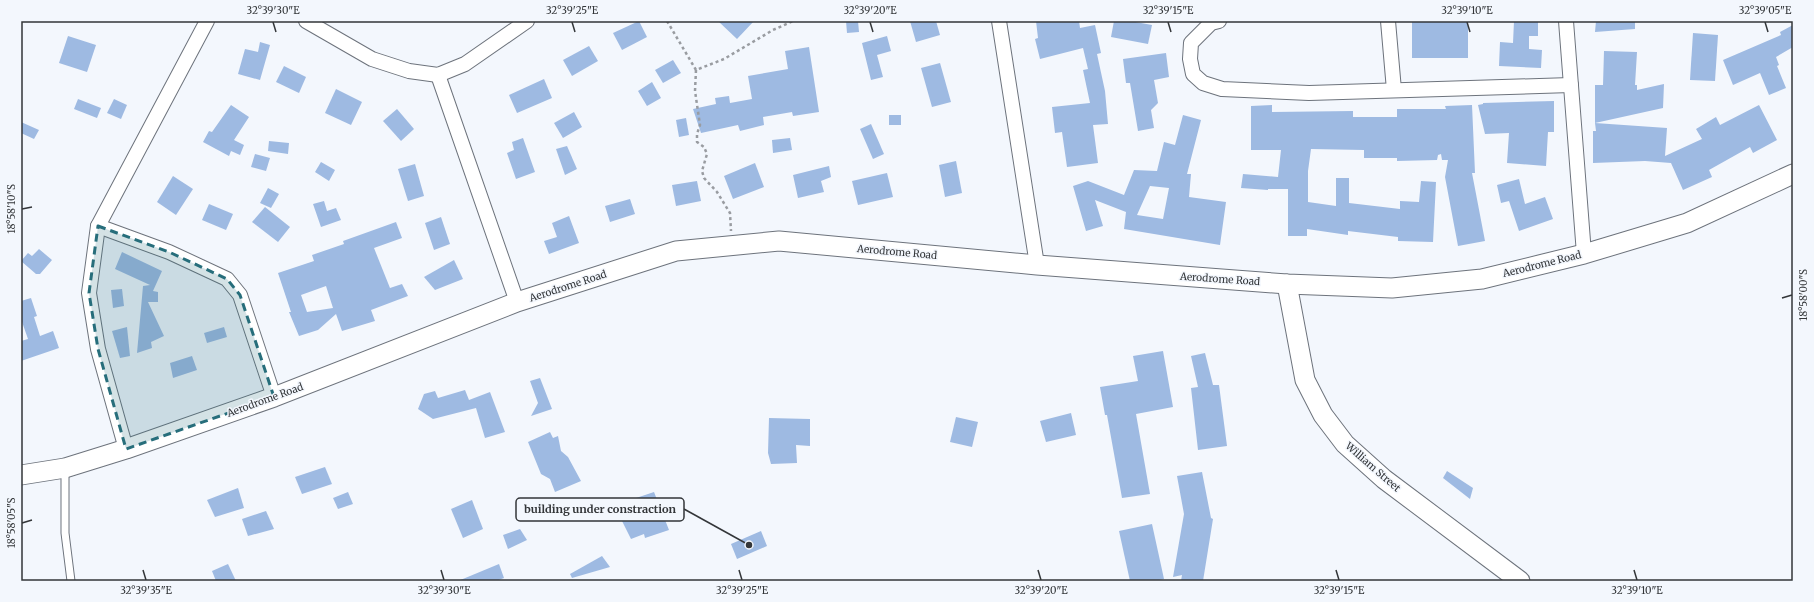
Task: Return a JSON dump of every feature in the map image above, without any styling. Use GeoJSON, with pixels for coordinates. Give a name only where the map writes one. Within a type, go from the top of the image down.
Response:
{"type":"FeatureCollection","features":[{"type":"Feature","properties":{"kind":"street"},"geometry":{"type":"LineString","coordinates":[[126,449],[98,349],[89,293],[98,226],[207,21]]}},
{"type":"Feature","properties":{"kind":"street"},"geometry":{"type":"LineString","coordinates":[[306,21],[372,59],[409,71],[438,75],[465,64],[527,21]]}},
{"type":"Feature","properties":{"kind":"street"},"geometry":{"type":"LineString","coordinates":[[999,21],[1037,265]]}},
{"type":"Feature","properties":{"kind":"street"},"geometry":{"type":"LineString","coordinates":[[1219,21],[1211,23],[1191,44],[1190,59],[1194,74],[1203,83],[1222,89],[1309,93],[1571,85]]}},
{"type":"Feature","properties":{"kind":"street"},"geometry":{"type":"LineString","coordinates":[[1388,21],[1394,90]]}},
{"type":"Feature","properties":{"kind":"street"},"geometry":{"type":"LineString","coordinates":[[1566,21],[1584,254]]}},
{"type":"Feature","properties":{"kind":"street"},"geometry":{"type":"LineString","coordinates":[[438,75],[517,302]]}},
{"type":"Feature","properties":{"kind":"street","name":"Aerodrome Road"},"geometry":{"type":"LineString","coordinates":[[21,475],[65,468],[126,449],[274,397],[517,302],[676,251],[779,241],[1037,265],[1287,284],[1392,288],[1482,279],[1584,254],[1687,223],[1793,174]]}},
{"type":"Feature","properties":{"kind":"street"},"geometry":{"type":"LineString","coordinates":[[98,226],[169,252],[227,279],[240,295],[274,397]]}},
{"type":"Feature","properties":{"kind":"street","name":"William Street"},"geometry":{"type":"LineString","coordinates":[[1287,284],[1305,380],[1323,415],[1345,444],[1384,479],[1520,581]]}},
{"type":"Feature","properties":{"kind":"lane"},"geometry":{"type":"LineString","coordinates":[[65,468],[65,533],[71,581]]}},
{"type":"Feature","properties":{"kind":"path"},"geometry":{"type":"LineString","coordinates":[[667,21],[696,70],[695,91],[700,125],[697,134],[697,142],[704,147],[707,154],[702,171],[704,178],[717,192],[730,213],[731,245]]}},
{"type":"Feature","properties":{"kind":"path"},"geometry":{"type":"LineString","coordinates":[[696,70],[724,59],[773,30],[792,21]]}},
{"type":"Feature","properties":{"kind":"highlighted area"},"geometry":{"type":"Polygon","coordinates":[[[98,226],[169,252],[227,279],[240,295],[274,397],[126,449],[98,349],[89,293],[98,226]]]}},
{"type":"Feature","properties":{"kind":"building"},"geometry":{"type":"Polygon","coordinates":[[[639,21],[647,37],[622,50],[613,33],[639,21]]]}},
{"type":"Feature","properties":{"kind":"building"},"geometry":{"type":"Polygon","coordinates":[[[718,21],[754,21],[737,39],[718,21]]]}},
{"type":"Feature","properties":{"kind":"building"},"geometry":{"type":"Polygon","coordinates":[[[846,21],[858,21],[859,32],[847,33],[846,21]]]}},
{"type":"Feature","properties":{"kind":"building"},"geometry":{"type":"Polygon","coordinates":[[[910,21],[936,21],[940,35],[916,42],[910,21]]]}},
{"type":"Feature","properties":{"kind":"building"},"geometry":{"type":"Polygon","coordinates":[[[1036,21],[1079,21],[1080,28],[1095,25],[1101,53],[1097,54],[1105,91],[1108,124],[1093,125],[1098,163],[1067,167],[1062,132],[1055,133],[1052,107],[1090,103],[1083,70],[1088,69],[1083,48],[1040,59],[1035,39],[1038,38],[1036,21]]]}},
{"type":"Feature","properties":{"kind":"building"},"geometry":{"type":"Polygon","coordinates":[[[1114,21],[1130,21],[1152,25],[1148,44],[1111,37],[1114,21]]]}},
{"type":"Feature","properties":{"kind":"building"},"geometry":{"type":"Polygon","coordinates":[[[1412,21],[1468,21],[1468,58],[1412,58],[1412,21]]]}},
{"type":"Feature","properties":{"kind":"building"},"geometry":{"type":"Polygon","coordinates":[[[1514,21],[1538,21],[1538,36],[1529,36],[1529,49],[1542,50],[1541,68],[1499,66],[1500,42],[1513,43],[1514,21]]]}},
{"type":"Feature","properties":{"kind":"building"},"geometry":{"type":"Polygon","coordinates":[[[1596,21],[1635,21],[1635,29],[1595,32],[1596,21]]]}},
{"type":"Feature","properties":{"kind":"building"},"geometry":{"type":"Polygon","coordinates":[[[1793,25],[1793,47],[1776,57],[1779,65],[1777,66],[1786,88],[1769,95],[1760,73],[1733,85],[1723,60],[1781,35],[1780,32],[1793,25]]]}},
{"type":"Feature","properties":{"kind":"building"},"geometry":{"type":"Polygon","coordinates":[[[1693,33],[1718,35],[1715,81],[1690,80],[1693,33]]]}},
{"type":"Feature","properties":{"kind":"building"},"geometry":{"type":"Polygon","coordinates":[[[68,36],[96,45],[87,72],[59,63],[68,36]]]}},
{"type":"Feature","properties":{"kind":"building"},"geometry":{"type":"Polygon","coordinates":[[[887,36],[891,51],[877,55],[883,77],[871,80],[862,43],[887,36]]]}},
{"type":"Feature","properties":{"kind":"building"},"geometry":{"type":"Polygon","coordinates":[[[260,42],[270,45],[260,80],[238,74],[245,49],[258,52],[260,42]]]}},
{"type":"Feature","properties":{"kind":"building"},"geometry":{"type":"Polygon","coordinates":[[[589,46],[598,61],[572,76],[563,60],[589,46]]]}},
{"type":"Feature","properties":{"kind":"building"},"geometry":{"type":"Polygon","coordinates":[[[809,47],[819,112],[793,116],[792,112],[763,117],[764,125],[740,131],[738,125],[701,133],[693,109],[716,104],[715,98],[729,96],[730,103],[752,99],[748,76],[788,69],[785,51],[809,47]]]}},
{"type":"Feature","properties":{"kind":"building"},"geometry":{"type":"Polygon","coordinates":[[[1604,51],[1637,52],[1635,85],[1637,85],[1637,90],[1664,84],[1663,108],[1595,123],[1595,85],[1603,85],[1604,51]]]}},
{"type":"Feature","properties":{"kind":"building"},"geometry":{"type":"Polygon","coordinates":[[[1166,53],[1169,77],[1154,80],[1158,103],[1151,110],[1154,128],[1138,131],[1130,83],[1126,83],[1123,59],[1166,53]]]}},
{"type":"Feature","properties":{"kind":"building"},"geometry":{"type":"Polygon","coordinates":[[[673,60],[681,73],[663,83],[655,70],[673,60]]]}},
{"type":"Feature","properties":{"kind":"building"},"geometry":{"type":"Polygon","coordinates":[[[940,63],[951,102],[932,107],[921,68],[940,63]]]}},
{"type":"Feature","properties":{"kind":"building"},"geometry":{"type":"Polygon","coordinates":[[[284,66],[306,77],[299,93],[276,82],[284,66]]]}},
{"type":"Feature","properties":{"kind":"building"},"geometry":{"type":"Polygon","coordinates":[[[544,79],[552,98],[517,113],[509,95],[544,79]]]}},
{"type":"Feature","properties":{"kind":"building"},"geometry":{"type":"Polygon","coordinates":[[[652,82],[661,98],[647,106],[638,91],[652,82]]]}},
{"type":"Feature","properties":{"kind":"building"},"geometry":{"type":"Polygon","coordinates":[[[336,89],[362,102],[351,125],[325,113],[336,89]]]}},
{"type":"Feature","properties":{"kind":"building"},"geometry":{"type":"Polygon","coordinates":[[[78,99],[101,108],[97,118],[74,109],[78,99]]]}},
{"type":"Feature","properties":{"kind":"building"},"geometry":{"type":"Polygon","coordinates":[[[114,99],[127,105],[121,119],[107,113],[114,99]]]}},
{"type":"Feature","properties":{"kind":"building"},"geometry":{"type":"Polygon","coordinates":[[[1554,101],[1554,132],[1548,132],[1546,166],[1507,163],[1509,133],[1485,134],[1478,105],[1483,103],[1554,101]]]}},
{"type":"Feature","properties":{"kind":"building"},"geometry":{"type":"Polygon","coordinates":[[[231,105],[249,117],[234,140],[244,145],[240,155],[231,151],[229,156],[203,142],[209,131],[212,132],[231,105]]]}},
{"type":"Feature","properties":{"kind":"building"},"geometry":{"type":"Polygon","coordinates":[[[1272,105],[1272,112],[1353,111],[1353,117],[1397,117],[1397,109],[1446,109],[1445,106],[1472,105],[1475,173],[1472,173],[1485,241],[1458,246],[1445,177],[1448,160],[1442,160],[1441,154],[1438,155],[1437,160],[1397,161],[1397,158],[1364,158],[1364,150],[1311,149],[1308,171],[1308,202],[1336,206],[1336,178],[1349,178],[1349,203],[1400,209],[1400,201],[1419,202],[1421,181],[1436,182],[1433,242],[1398,241],[1398,237],[1348,231],[1348,235],[1307,229],[1307,236],[1288,236],[1288,189],[1268,190],[1241,188],[1243,174],[1278,177],[1281,150],[1251,150],[1251,106],[1272,105]]]}},
{"type":"Feature","properties":{"kind":"building"},"geometry":{"type":"Polygon","coordinates":[[[1759,105],[1777,140],[1753,153],[1750,147],[1709,170],[1712,177],[1683,190],[1671,163],[1645,161],[1593,163],[1593,131],[1596,131],[1595,123],[1667,128],[1665,156],[1702,139],[1696,129],[1716,117],[1720,125],[1759,105]]]}},
{"type":"Feature","properties":{"kind":"building"},"geometry":{"type":"Polygon","coordinates":[[[397,109],[414,129],[401,141],[383,121],[397,109]]]}},
{"type":"Feature","properties":{"kind":"building"},"geometry":{"type":"Polygon","coordinates":[[[574,112],[582,127],[563,138],[554,123],[574,112]]]}},
{"type":"Feature","properties":{"kind":"building"},"geometry":{"type":"Polygon","coordinates":[[[889,115],[901,115],[901,125],[889,125],[889,115]]]}},
{"type":"Feature","properties":{"kind":"building"},"geometry":{"type":"Polygon","coordinates":[[[1183,115],[1201,120],[1187,174],[1191,174],[1189,197],[1226,202],[1220,245],[1124,229],[1126,212],[1095,200],[1103,226],[1086,231],[1073,186],[1088,181],[1124,195],[1134,170],[1157,171],[1164,142],[1175,145],[1183,115]],[[1150,186],[1137,215],[1163,219],[1169,188],[1150,186]]]}},
{"type":"Feature","properties":{"kind":"building"},"geometry":{"type":"Polygon","coordinates":[[[686,118],[689,135],[679,137],[676,120],[686,118]]]}},
{"type":"Feature","properties":{"kind":"building"},"geometry":{"type":"Polygon","coordinates":[[[21,122],[39,130],[34,139],[21,133],[21,122]]]}},
{"type":"Feature","properties":{"kind":"building"},"geometry":{"type":"Polygon","coordinates":[[[871,124],[884,154],[873,159],[860,129],[871,124]]]}},
{"type":"Feature","properties":{"kind":"building"},"geometry":{"type":"Polygon","coordinates":[[[523,138],[535,172],[516,179],[507,153],[514,150],[512,142],[523,138]]]}},
{"type":"Feature","properties":{"kind":"building"},"geometry":{"type":"Polygon","coordinates":[[[790,138],[792,150],[773,153],[772,140],[790,138]]]}},
{"type":"Feature","properties":{"kind":"building"},"geometry":{"type":"Polygon","coordinates":[[[269,141],[289,143],[288,154],[268,151],[269,141]]]}},
{"type":"Feature","properties":{"kind":"building"},"geometry":{"type":"Polygon","coordinates":[[[567,146],[577,169],[565,175],[556,149],[567,146]]]}},
{"type":"Feature","properties":{"kind":"building"},"geometry":{"type":"Polygon","coordinates":[[[255,154],[270,158],[266,171],[251,167],[255,154]]]}},
{"type":"Feature","properties":{"kind":"building"},"geometry":{"type":"Polygon","coordinates":[[[956,161],[962,193],[945,197],[939,165],[956,161]]]}},
{"type":"Feature","properties":{"kind":"building"},"geometry":{"type":"Polygon","coordinates":[[[321,162],[335,170],[329,181],[315,172],[321,162]]]}},
{"type":"Feature","properties":{"kind":"building"},"geometry":{"type":"Polygon","coordinates":[[[755,163],[764,187],[733,199],[724,176],[755,163]]]}},
{"type":"Feature","properties":{"kind":"building"},"geometry":{"type":"Polygon","coordinates":[[[415,164],[424,196],[408,201],[398,169],[415,164]]]}},
{"type":"Feature","properties":{"kind":"building"},"geometry":{"type":"Polygon","coordinates":[[[829,166],[831,177],[821,181],[824,192],[798,198],[793,175],[829,166]]]}},
{"type":"Feature","properties":{"kind":"building"},"geometry":{"type":"Polygon","coordinates":[[[887,173],[893,197],[858,205],[852,181],[887,173]]]}},
{"type":"Feature","properties":{"kind":"building"},"geometry":{"type":"Polygon","coordinates":[[[173,176],[193,189],[176,215],[157,202],[173,176]]]}},
{"type":"Feature","properties":{"kind":"building"},"geometry":{"type":"Polygon","coordinates":[[[1519,179],[1525,204],[1545,197],[1553,219],[1519,231],[1509,201],[1501,203],[1497,185],[1519,179]]]}},
{"type":"Feature","properties":{"kind":"building"},"geometry":{"type":"Polygon","coordinates":[[[697,181],[701,201],[676,206],[672,185],[697,181]]]}},
{"type":"Feature","properties":{"kind":"building"},"geometry":{"type":"Polygon","coordinates":[[[268,188],[279,194],[271,208],[260,203],[268,188]]]}},
{"type":"Feature","properties":{"kind":"building"},"geometry":{"type":"Polygon","coordinates":[[[630,199],[635,214],[610,222],[605,206],[630,199]]]}},
{"type":"Feature","properties":{"kind":"building"},"geometry":{"type":"Polygon","coordinates":[[[324,201],[327,211],[336,208],[341,220],[321,227],[313,204],[324,201]]]}},
{"type":"Feature","properties":{"kind":"building"},"geometry":{"type":"Polygon","coordinates":[[[209,204],[233,214],[226,230],[202,220],[209,204]]]}},
{"type":"Feature","properties":{"kind":"building"},"geometry":{"type":"Polygon","coordinates":[[[265,207],[290,227],[278,242],[252,222],[265,207]]]}},
{"type":"Feature","properties":{"kind":"building"},"geometry":{"type":"Polygon","coordinates":[[[569,216],[579,243],[549,254],[544,241],[557,237],[552,223],[569,216]]]}},
{"type":"Feature","properties":{"kind":"building"},"geometry":{"type":"Polygon","coordinates":[[[441,217],[450,244],[434,250],[425,223],[441,217]]]}},
{"type":"Feature","properties":{"kind":"building"},"geometry":{"type":"Polygon","coordinates":[[[396,222],[402,238],[374,248],[390,288],[402,284],[408,296],[371,310],[375,321],[342,331],[336,314],[318,330],[299,336],[289,312],[291,312],[278,273],[314,261],[312,255],[344,244],[343,241],[396,222]],[[326,286],[301,295],[307,312],[333,308],[326,286]]]}},
{"type":"Feature","properties":{"kind":"building"},"geometry":{"type":"Polygon","coordinates":[[[39,249],[52,260],[40,274],[36,274],[21,261],[28,253],[32,256],[39,249]]]}},
{"type":"Feature","properties":{"kind":"building"},"geometry":{"type":"Polygon","coordinates":[[[122,252],[162,271],[153,291],[158,292],[158,302],[148,302],[164,336],[151,342],[152,348],[137,353],[143,286],[150,285],[115,269],[122,252]]]}},
{"type":"Feature","properties":{"kind":"building"},"geometry":{"type":"Polygon","coordinates":[[[454,260],[463,279],[435,290],[424,277],[454,260]]]}},
{"type":"Feature","properties":{"kind":"building"},"geometry":{"type":"Polygon","coordinates":[[[122,289],[124,306],[113,308],[111,290],[122,289]]]}},
{"type":"Feature","properties":{"kind":"building"},"geometry":{"type":"Polygon","coordinates":[[[31,298],[37,316],[34,317],[40,336],[53,331],[59,348],[21,361],[21,341],[28,339],[21,319],[21,301],[31,298]]]}},
{"type":"Feature","properties":{"kind":"building"},"geometry":{"type":"Polygon","coordinates":[[[127,327],[130,356],[120,358],[112,331],[127,327]]]}},
{"type":"Feature","properties":{"kind":"building"},"geometry":{"type":"Polygon","coordinates":[[[224,327],[227,337],[207,343],[204,333],[224,327]]]}},
{"type":"Feature","properties":{"kind":"building"},"geometry":{"type":"Polygon","coordinates":[[[1163,351],[1173,407],[1136,414],[1150,494],[1122,498],[1107,415],[1105,415],[1100,387],[1138,381],[1133,356],[1163,351]]]}},
{"type":"Feature","properties":{"kind":"building"},"geometry":{"type":"Polygon","coordinates":[[[1205,353],[1213,385],[1219,385],[1227,446],[1198,450],[1191,388],[1198,387],[1191,356],[1205,353]]]}},
{"type":"Feature","properties":{"kind":"building"},"geometry":{"type":"Polygon","coordinates":[[[192,356],[197,370],[173,378],[170,363],[192,356]]]}},
{"type":"Feature","properties":{"kind":"building"},"geometry":{"type":"Polygon","coordinates":[[[540,378],[552,409],[531,416],[538,403],[530,381],[540,378]]]}},
{"type":"Feature","properties":{"kind":"building"},"geometry":{"type":"Polygon","coordinates":[[[465,390],[469,400],[490,392],[505,432],[485,438],[476,408],[433,419],[418,409],[424,394],[435,391],[438,398],[465,390]]]}},
{"type":"Feature","properties":{"kind":"building"},"geometry":{"type":"Polygon","coordinates":[[[1071,413],[1076,435],[1046,442],[1040,421],[1071,413]]]}},
{"type":"Feature","properties":{"kind":"building"},"geometry":{"type":"Polygon","coordinates":[[[956,417],[978,422],[972,447],[950,442],[956,417]]]}},
{"type":"Feature","properties":{"kind":"building"},"geometry":{"type":"Polygon","coordinates":[[[769,418],[810,419],[810,446],[796,445],[797,463],[771,464],[768,453],[769,418]]]}},
{"type":"Feature","properties":{"kind":"building"},"geometry":{"type":"Polygon","coordinates":[[[550,432],[553,438],[558,436],[561,451],[568,457],[581,481],[555,492],[550,479],[541,474],[528,442],[550,432]]]}},
{"type":"Feature","properties":{"kind":"building"},"geometry":{"type":"Polygon","coordinates":[[[325,467],[332,484],[302,494],[295,477],[325,467]]]}},
{"type":"Feature","properties":{"kind":"building"},"geometry":{"type":"Polygon","coordinates":[[[1447,471],[1473,488],[1470,499],[1443,478],[1447,471]]]}},
{"type":"Feature","properties":{"kind":"building"},"geometry":{"type":"Polygon","coordinates":[[[1202,472],[1211,518],[1213,519],[1203,581],[1181,581],[1182,575],[1173,577],[1184,514],[1177,476],[1202,472]]]}},
{"type":"Feature","properties":{"kind":"building"},"geometry":{"type":"Polygon","coordinates":[[[238,488],[244,508],[215,517],[207,500],[238,488]]]}},
{"type":"Feature","properties":{"kind":"building"},"geometry":{"type":"Polygon","coordinates":[[[348,492],[353,504],[338,509],[333,498],[348,492]]]}},
{"type":"Feature","properties":{"kind":"building"},"geometry":{"type":"Polygon","coordinates":[[[654,492],[669,530],[645,538],[644,534],[631,539],[622,521],[627,519],[621,503],[654,492]]]}},
{"type":"Feature","properties":{"kind":"building"},"geometry":{"type":"Polygon","coordinates":[[[472,500],[483,529],[463,538],[451,509],[472,500]]]}},
{"type":"Feature","properties":{"kind":"building"},"geometry":{"type":"Polygon","coordinates":[[[266,511],[274,529],[248,536],[242,519],[266,511]]]}},
{"type":"Feature","properties":{"kind":"building"},"geometry":{"type":"Polygon","coordinates":[[[1152,524],[1164,579],[1154,581],[1130,581],[1119,531],[1152,524]]]}},
{"type":"Feature","properties":{"kind":"building"},"geometry":{"type":"Polygon","coordinates":[[[520,529],[527,540],[508,549],[503,535],[520,529]]]}},
{"type":"Feature","properties":{"kind":"building"},"geometry":{"type":"Polygon","coordinates":[[[761,531],[767,546],[737,559],[731,544],[761,531]]]}},
{"type":"Feature","properties":{"kind":"building"},"geometry":{"type":"Polygon","coordinates":[[[602,556],[610,567],[572,578],[570,574],[602,556]]]}},
{"type":"Feature","properties":{"kind":"building"},"geometry":{"type":"Polygon","coordinates":[[[228,564],[236,581],[216,581],[212,571],[228,564]]]}},
{"type":"Feature","properties":{"kind":"building"},"geometry":{"type":"Polygon","coordinates":[[[499,564],[504,578],[496,581],[458,581],[499,564]]]}},
{"type":"Feature","properties":{"kind":"place","name":"building under constraction"},"geometry":{"type":"Point","coordinates":[749,545]}}]}
